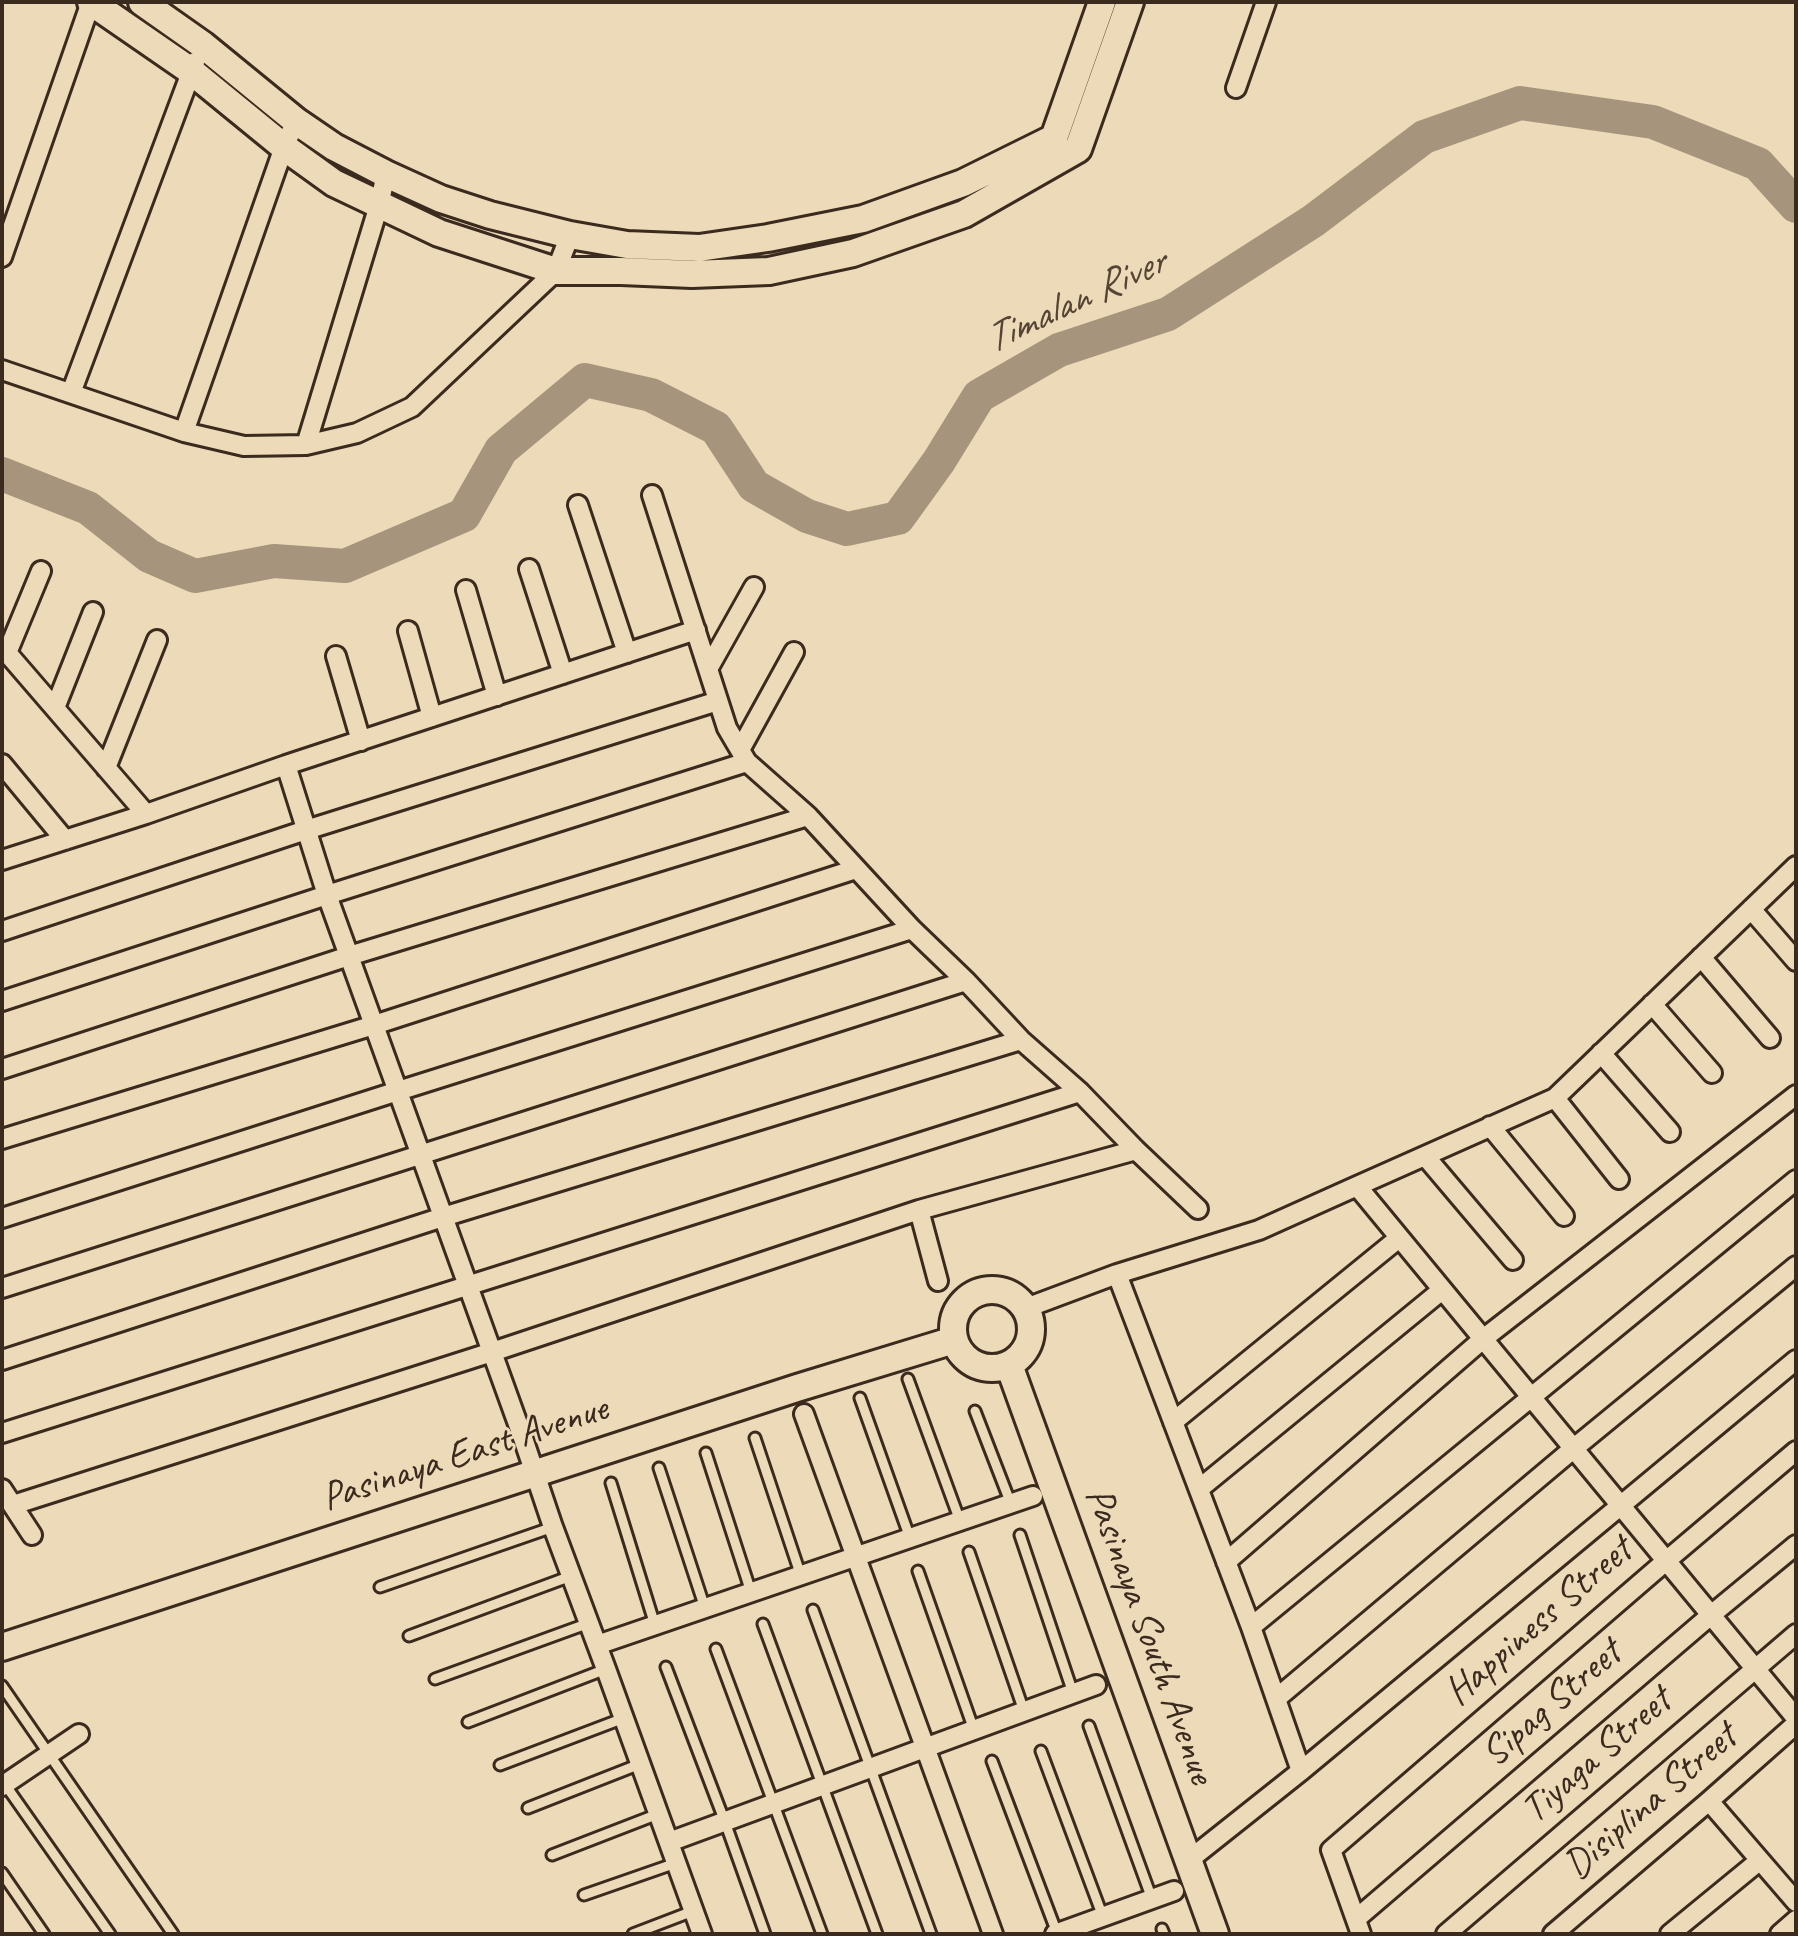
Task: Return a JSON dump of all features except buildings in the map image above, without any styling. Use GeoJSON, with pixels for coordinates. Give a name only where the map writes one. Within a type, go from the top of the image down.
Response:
{"type":"FeatureCollection","features":[{"type":"Feature","properties":{"kind":"street"},"geometry":{"type":"LineString","coordinates":[[2,257],[91,2],[191,71],[284,147],[334,183],[439,233],[556,271],[692,274],[769,271],[853,253],[964,214],[1078,149],[1130,2]]}},
{"type":"Feature","properties":{"kind":"street"},"geometry":{"type":"LineString","coordinates":[[142,2],[203,45],[296,121],[334,147],[441,199],[570,235],[627,245],[699,248],[863,219],[963,183],[1054,138],[1102,2]]}},
{"type":"Feature","properties":{"kind":"street"},"geometry":{"type":"LineString","coordinates":[[1236,88],[1266,2]]}},
{"type":"Feature","properties":{"kind":"street"},"geometry":{"type":"LineString","coordinates":[[71,393],[203,45]]}},
{"type":"Feature","properties":{"kind":"street"},"geometry":{"type":"LineString","coordinates":[[184,432],[284,147],[296,121]]}},
{"type":"Feature","properties":{"kind":"street"},"geometry":{"type":"LineString","coordinates":[[306,445],[386,174]]}},
{"type":"Feature","properties":{"kind":"street"},"geometry":{"type":"LineString","coordinates":[[2,370],[184,432],[244,446],[306,445],[357,433],[412,407],[556,271],[570,235]]}},
{"type":"Feature","properties":{"kind":"street"},"geometry":{"type":"LineString","coordinates":[[652,495],[727,728],[744,756],[808,816],[912,929],[1021,1040],[1080,1092],[1198,1209]]}},
{"type":"Feature","properties":{"kind":"street"},"geometry":{"type":"LineString","coordinates":[[578,505],[627,653]]}},
{"type":"Feature","properties":{"kind":"street"},"geometry":{"type":"LineString","coordinates":[[529,569],[563,674]]}},
{"type":"Feature","properties":{"kind":"street"},"geometry":{"type":"LineString","coordinates":[[41,571],[5,650],[146,814]]}},
{"type":"Feature","properties":{"kind":"street"},"geometry":{"type":"LineString","coordinates":[[708,669],[754,587]]}},
{"type":"Feature","properties":{"kind":"street"},"geometry":{"type":"LineString","coordinates":[[466,590],[497,696]]}},
{"type":"Feature","properties":{"kind":"street"},"geometry":{"type":"LineString","coordinates":[[55,708],[93,612]]}},
{"type":"Feature","properties":{"kind":"street"},"geometry":{"type":"LineString","coordinates":[[2,860],[696,630]]}},
{"type":"Feature","properties":{"kind":"street"},"geometry":{"type":"LineString","coordinates":[[408,631],[432,717]]}},
{"type":"Feature","properties":{"kind":"street"},"geometry":{"type":"LineString","coordinates":[[106,768],[157,640]]}},
{"type":"Feature","properties":{"kind":"street"},"geometry":{"type":"LineString","coordinates":[[2,1001],[744,756],[794,652]]}},
{"type":"Feature","properties":{"kind":"street"},"geometry":{"type":"LineString","coordinates":[[336,656],[361,741]]}},
{"type":"Feature","properties":{"kind":"street"},"geometry":{"type":"LineString","coordinates":[[2,931],[306,830],[718,701]]}},
{"type":"Feature","properties":{"kind":"street"},"geometry":{"type":"LineString","coordinates":[[2,764],[65,840]]}},
{"type":"Feature","properties":{"kind":"street"},"geometry":{"type":"LineString","coordinates":[[286,765],[327,895],[702,1934]]}},
{"type":"Feature","properties":{"kind":"street"},"geometry":{"type":"LineString","coordinates":[[2,1069],[349,956],[808,816]]}},
{"type":"Feature","properties":{"kind":"street"},"geometry":{"type":"LineString","coordinates":[[1026,1308],[1117,1274],[1259,1230],[1555,1098],[1796,866]]}},
{"type":"Feature","properties":{"kind":"street"},"geometry":{"type":"LineString","coordinates":[[2,1139],[374,1025],[856,869]]}},
{"type":"Feature","properties":{"kind":"street"},"geometry":{"type":"LineString","coordinates":[[1751,909],[1796,961]]}},
{"type":"Feature","properties":{"kind":"street"},"geometry":{"type":"LineString","coordinates":[[2,1218],[912,929]]}},
{"type":"Feature","properties":{"kind":"street"},"geometry":{"type":"LineString","coordinates":[[1701,957],[1770,1038]]}},
{"type":"Feature","properties":{"kind":"street"},"geometry":{"type":"LineString","coordinates":[[2,1288],[966,981]]}},
{"type":"Feature","properties":{"kind":"street"},"geometry":{"type":"LineString","coordinates":[[1652,1004],[1712,1073]]}},
{"type":"Feature","properties":{"kind":"street"},"geometry":{"type":"LineString","coordinates":[[2,1360],[443,1217],[1021,1040]]}},
{"type":"Feature","properties":{"kind":"street"},"geometry":{"type":"LineString","coordinates":[[1601,1053],[1670,1132]]}},
{"type":"Feature","properties":{"kind":"street"},"geometry":{"type":"LineString","coordinates":[[2,1433],[1080,1092]]}},
{"type":"Feature","properties":{"kind":"street"},"geometry":{"type":"LineString","coordinates":[[1226,1562],[1483,1339],[1796,1095]]}},
{"type":"Feature","properties":{"kind":"street"},"geometry":{"type":"LineString","coordinates":[[1555,1098],[1619,1179]]}},
{"type":"Feature","properties":{"kind":"street"},"geometry":{"type":"LineString","coordinates":[[1490,1126],[1564,1216]]}},
{"type":"Feature","properties":{"kind":"street"},"geometry":{"type":"LineString","coordinates":[[13,1505],[492,1352],[919,1210],[1136,1150]]}},
{"type":"Feature","properties":{"kind":"street"},"geometry":{"type":"LineString","coordinates":[[1425,1156],[1513,1260]]}},
{"type":"Feature","properties":{"kind":"street"},"geometry":{"type":"LineString","coordinates":[[1251,1627],[1796,1180]]}},
{"type":"Feature","properties":{"kind":"street"},"geometry":{"type":"LineString","coordinates":[[1357,1186],[1796,1721]]}},
{"type":"Feature","properties":{"kind":"street"},"geometry":{"type":"LineString","coordinates":[[919,1210],[938,1281]]}},
{"type":"Feature","properties":{"kind":"street"},"geometry":{"type":"LineString","coordinates":[[1173,1422],[1399,1238]]}},
{"type":"Feature","properties":{"kind":"street"},"geometry":{"type":"LineString","coordinates":[[1277,1698],[1796,1266]]}},
{"type":"Feature","properties":{"kind":"street"},"geometry":{"type":"LineString","coordinates":[[1117,1274],[1251,1627],[1301,1771]]}},
{"type":"Feature","properties":{"kind":"street"},"geometry":{"type":"LineString","coordinates":[[1199,1489],[1442,1290]]}},
{"type":"Feature","properties":{"kind":"street"},"geometry":{"type":"LineString","coordinates":[[982,1291],[1002,1291],[1019,1300],[1026,1308],[1032,1326],[1023,1355],[998,1369],[979,1366],[963,1356],[953,1332],[956,1314],[966,1300],[982,1291]]}},
{"type":"Feature","properties":{"kind":"street","name":"Pasinaya East Avenue"},"geometry":{"type":"LineString","coordinates":[[2,1647],[797,1388],[954,1340]]}},
{"type":"Feature","properties":{"kind":"street"},"geometry":{"type":"LineString","coordinates":[[1189,1860],[1301,1771],[1796,1360]]}},
{"type":"Feature","properties":{"kind":"street","name":"Pasinaya South Avenue"},"geometry":{"type":"LineString","coordinates":[[1009,1365],[1215,1934]]}},
{"type":"Feature","properties":{"kind":"street"},"geometry":{"type":"LineString","coordinates":[[804,1414],[993,1934]]}},
{"type":"Feature","properties":{"kind":"street","name":"Happiness Street"},"geometry":{"type":"LineString","coordinates":[[1359,1927],[1331,1850],[1796,1451]]}},
{"type":"Feature","properties":{"kind":"street"},"geometry":{"type":"LineString","coordinates":[[2,1489],[32,1535]]}},
{"type":"Feature","properties":{"kind":"street"},"geometry":{"type":"LineString","coordinates":[[597,1645],[1033,1496]]}},
{"type":"Feature","properties":{"kind":"street","name":"Sipag Street"},"geometry":{"type":"LineString","coordinates":[[1359,1927],[1711,1615],[1796,1545]]}},
{"type":"Feature","properties":{"kind":"street","name":"Tiyaga Street"},"geometry":{"type":"LineString","coordinates":[[1446,1934],[1796,1634]]}},
{"type":"Feature","properties":{"kind":"street"},"geometry":{"type":"LineString","coordinates":[[669,1842],[1096,1685]]}},
{"type":"Feature","properties":{"kind":"street","name":"Disiplina Street"},"geometry":{"type":"LineString","coordinates":[[1553,1934],[1709,1801],[1796,1721]]}},
{"type":"Feature","properties":{"kind":"street"},"geometry":{"type":"LineString","coordinates":[[3,1783],[79,1734]]}},
{"type":"Feature","properties":{"kind":"street"},"geometry":{"type":"LineString","coordinates":[[1709,1801],[1796,1902]]}},
{"type":"Feature","properties":{"kind":"street"},"geometry":{"type":"LineString","coordinates":[[1670,1934],[1759,1861]]}},
{"type":"Feature","properties":{"kind":"street"},"geometry":{"type":"LineString","coordinates":[[1056,1934],[1174,1891]]}},
{"type":"Feature","properties":{"kind":"street"},"geometry":{"type":"LineString","coordinates":[[1780,1934],[1796,1920]]}},
{"type":"Feature","properties":{"kind":"lane"},"geometry":{"type":"LineString","coordinates":[[908,1379],[960,1521]]}},
{"type":"Feature","properties":{"kind":"lane"},"geometry":{"type":"LineString","coordinates":[[860,1398],[910,1538]]}},
{"type":"Feature","properties":{"kind":"lane"},"geometry":{"type":"LineString","coordinates":[[975,1411],[1011,1504]]}},
{"type":"Feature","properties":{"kind":"lane"},"geometry":{"type":"LineString","coordinates":[[755,1438],[801,1576]]}},
{"type":"Feature","properties":{"kind":"lane"},"geometry":{"type":"LineString","coordinates":[[706,1453],[751,1592]]}},
{"type":"Feature","properties":{"kind":"lane"},"geometry":{"type":"LineString","coordinates":[[659,1468],[705,1608]]}},
{"type":"Feature","properties":{"kind":"lane"},"geometry":{"type":"LineString","coordinates":[[611,1483],[655,1625]]}},
{"type":"Feature","properties":{"kind":"lane"},"geometry":{"type":"LineString","coordinates":[[380,1587],[553,1527]]}},
{"type":"Feature","properties":{"kind":"lane"},"geometry":{"type":"LineString","coordinates":[[1020,1535],[1073,1693]]}},
{"type":"Feature","properties":{"kind":"lane"},"geometry":{"type":"LineString","coordinates":[[969,1552],[1024,1711]]}},
{"type":"Feature","properties":{"kind":"lane"},"geometry":{"type":"LineString","coordinates":[[918,1571],[974,1730]]}},
{"type":"Feature","properties":{"kind":"lane"},"geometry":{"type":"LineString","coordinates":[[409,1636],[571,1576]]}},
{"type":"Feature","properties":{"kind":"lane"},"geometry":{"type":"LineString","coordinates":[[813,1610],[931,1934]]}},
{"type":"Feature","properties":{"kind":"lane"},"geometry":{"type":"LineString","coordinates":[[435,1679],[589,1623]]}},
{"type":"Feature","properties":{"kind":"lane"},"geometry":{"type":"LineString","coordinates":[[763,1624],[877,1934]]}},
{"type":"Feature","properties":{"kind":"lane"},"geometry":{"type":"LineString","coordinates":[[716,1649],[822,1934]]}},
{"type":"Feature","properties":{"kind":"lane"},"geometry":{"type":"LineString","coordinates":[[666,1667],[765,1934]]}},
{"type":"Feature","properties":{"kind":"lane"},"geometry":{"type":"LineString","coordinates":[[468,1722],[606,1669]]}},
{"type":"Feature","properties":{"kind":"lane"},"geometry":{"type":"LineString","coordinates":[[2,1686],[173,1934]]}},
{"type":"Feature","properties":{"kind":"lane"},"geometry":{"type":"LineString","coordinates":[[500,1765],[624,1718]]}},
{"type":"Feature","properties":{"kind":"lane"},"geometry":{"type":"LineString","coordinates":[[1089,1726],[1152,1899]]}},
{"type":"Feature","properties":{"kind":"lane"},"geometry":{"type":"LineString","coordinates":[[1041,1751],[1103,1917]]}},
{"type":"Feature","properties":{"kind":"lane"},"geometry":{"type":"LineString","coordinates":[[992,1761],[1056,1934]]}},
{"type":"Feature","properties":{"kind":"lane"},"geometry":{"type":"LineString","coordinates":[[528,1808],[640,1764]]}},
{"type":"Feature","properties":{"kind":"lane"},"geometry":{"type":"LineString","coordinates":[[3,1783],[110,1934]]}},
{"type":"Feature","properties":{"kind":"lane"},"geometry":{"type":"LineString","coordinates":[[552,1855],[658,1814]]}},
{"type":"Feature","properties":{"kind":"lane"},"geometry":{"type":"LineString","coordinates":[[584,1895],[676,1863]]}},
{"type":"Feature","properties":{"kind":"lane"},"geometry":{"type":"LineString","coordinates":[[2,1873],[44,1934]]}},
{"type":"Feature","properties":{"kind":"lane"},"geometry":{"type":"LineString","coordinates":[[633,1934],[693,1911]]}},
{"type":"Feature","properties":{"kind":"waterway","name":"Timalan River"},"geometry":{"type":"LineString","coordinates":[[2,474],[88,508],[149,556],[195,576],[274,561],[345,566],[464,515],[501,450],[585,380],[651,395],[716,428],[754,486],[807,516],[847,529],[898,518],[939,461],[979,396],[1059,350],[1168,314],[1313,221],[1424,137],[1520,103],[1653,122],[1758,164],[1796,206]]}}]}
